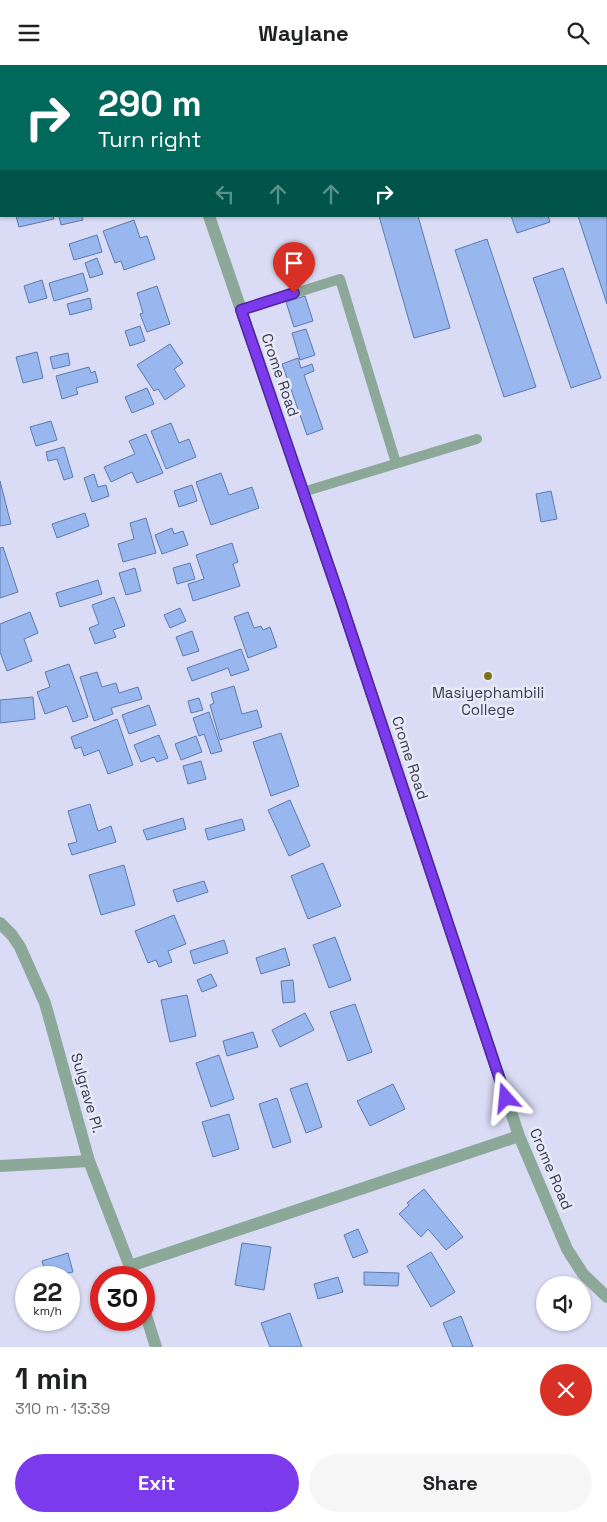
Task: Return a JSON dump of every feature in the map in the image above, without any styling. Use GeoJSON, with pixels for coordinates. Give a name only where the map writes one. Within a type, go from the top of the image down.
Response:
{"type":"FeatureCollection","features":[{"type":"Feature","properties":{"kind":"street","name":"Crome Road"},"geometry":{"type":"LineString","coordinates":[[209,217],[519,1135],[567,1249],[583,1274],[607,1297]]}},
{"type":"Feature","properties":{"kind":"street","name":"Sulgrave Pl."},"geometry":{"type":"LineString","coordinates":[[0,923],[12,935],[20,947],[45,1003],[89,1161],[130,1266]]}},
{"type":"Feature","properties":{"kind":"street"},"geometry":{"type":"LineString","coordinates":[[149,1266],[519,1135]]}},
{"type":"Feature","properties":{"kind":"street"},"geometry":{"type":"LineString","coordinates":[[0,1166],[89,1161]]}},
{"type":"Feature","properties":{"kind":"street"},"geometry":{"type":"LineString","coordinates":[[151,1331],[156,1347]]}},
{"type":"Feature","properties":{"kind":"lane"},"geometry":{"type":"LineString","coordinates":[[241,310],[340,279],[396,463]]}},
{"type":"Feature","properties":{"kind":"lane"},"geometry":{"type":"LineString","coordinates":[[303,492],[477,439]]}},
{"type":"Feature","properties":{"kind":"building"},"geometry":{"type":"Polygon","coordinates":[[[16,217],[53,217],[54,219],[19,227],[16,217]]]}},
{"type":"Feature","properties":{"kind":"building"},"geometry":{"type":"Polygon","coordinates":[[[59,217],[82,217],[83,220],[61,225],[59,217]]]}},
{"type":"Feature","properties":{"kind":"building"},"geometry":{"type":"Polygon","coordinates":[[[379,217],[418,217],[450,328],[414,338],[379,217]]]}},
{"type":"Feature","properties":{"kind":"building"},"geometry":{"type":"Polygon","coordinates":[[[511,217],[548,217],[550,222],[517,233],[511,217]]]}},
{"type":"Feature","properties":{"kind":"building"},"geometry":{"type":"Polygon","coordinates":[[[578,217],[607,217],[607,304],[578,217]]]}},
{"type":"Feature","properties":{"kind":"building"},"geometry":{"type":"Polygon","coordinates":[[[134,220],[140,238],[147,236],[155,259],[124,270],[121,261],[115,263],[103,231],[134,220]]]}},
{"type":"Feature","properties":{"kind":"building"},"geometry":{"type":"Polygon","coordinates":[[[97,235],[102,252],[74,260],[69,244],[97,235]]]}},
{"type":"Feature","properties":{"kind":"building"},"geometry":{"type":"Polygon","coordinates":[[[487,239],[536,387],[504,397],[455,250],[487,239]]]}},
{"type":"Feature","properties":{"kind":"building"},"geometry":{"type":"Polygon","coordinates":[[[97,258],[103,274],[90,278],[85,263],[97,258]]]}},
{"type":"Feature","properties":{"kind":"building"},"geometry":{"type":"Polygon","coordinates":[[[563,268],[601,378],[571,388],[533,278],[563,268]]]}},
{"type":"Feature","properties":{"kind":"building"},"geometry":{"type":"Polygon","coordinates":[[[83,273],[88,291],[54,301],[49,283],[83,273]]]}},
{"type":"Feature","properties":{"kind":"building"},"geometry":{"type":"Polygon","coordinates":[[[42,280],[47,298],[29,303],[24,286],[42,280]]]}},
{"type":"Feature","properties":{"kind":"building"},"geometry":{"type":"Polygon","coordinates":[[[157,286],[170,324],[147,332],[140,314],[143,313],[137,293],[157,286]]]}},
{"type":"Feature","properties":{"kind":"building"},"geometry":{"type":"Polygon","coordinates":[[[305,296],[313,321],[294,327],[286,302],[305,296]]]}},
{"type":"Feature","properties":{"kind":"building"},"geometry":{"type":"Polygon","coordinates":[[[90,298],[92,309],[70,315],[67,304],[90,298]]]}},
{"type":"Feature","properties":{"kind":"building"},"geometry":{"type":"Polygon","coordinates":[[[140,326],[145,341],[130,346],[125,331],[140,326]]]}},
{"type":"Feature","properties":{"kind":"building"},"geometry":{"type":"Polygon","coordinates":[[[306,329],[315,355],[300,360],[292,333],[306,329]]]}},
{"type":"Feature","properties":{"kind":"building"},"geometry":{"type":"Polygon","coordinates":[[[170,344],[183,363],[174,369],[185,386],[165,400],[158,389],[154,391],[137,365],[170,344]]]}},
{"type":"Feature","properties":{"kind":"building"},"geometry":{"type":"Polygon","coordinates":[[[37,352],[43,378],[23,383],[16,357],[37,352]]]}},
{"type":"Feature","properties":{"kind":"building"},"geometry":{"type":"Polygon","coordinates":[[[68,353],[70,365],[53,369],[50,357],[68,353]]]}},
{"type":"Feature","properties":{"kind":"building"},"geometry":{"type":"Polygon","coordinates":[[[298,358],[301,368],[312,364],[314,371],[304,375],[323,429],[307,435],[282,364],[298,358]]]}},
{"type":"Feature","properties":{"kind":"building"},"geometry":{"type":"Polygon","coordinates":[[[89,367],[91,373],[95,371],[98,382],[76,388],[78,394],[62,399],[56,376],[89,367]]]}},
{"type":"Feature","properties":{"kind":"building"},"geometry":{"type":"Polygon","coordinates":[[[147,388],[154,404],[132,413],[125,397],[147,388]]]}},
{"type":"Feature","properties":{"kind":"building"},"geometry":{"type":"Polygon","coordinates":[[[51,421],[57,440],[36,446],[30,427],[51,421]]]}},
{"type":"Feature","properties":{"kind":"building"},"geometry":{"type":"Polygon","coordinates":[[[171,423],[179,443],[189,439],[196,457],[166,469],[151,431],[171,423]]]}},
{"type":"Feature","properties":{"kind":"building"},"geometry":{"type":"Polygon","coordinates":[[[146,434],[163,473],[137,483],[132,472],[111,482],[104,467],[135,454],[129,441],[146,434]]]}},
{"type":"Feature","properties":{"kind":"building"},"geometry":{"type":"Polygon","coordinates":[[[64,447],[73,477],[64,480],[57,459],[48,461],[46,452],[64,447]]]}},
{"type":"Feature","properties":{"kind":"building"},"geometry":{"type":"Polygon","coordinates":[[[221,473],[229,495],[252,487],[259,508],[211,525],[196,482],[221,473]]]}},
{"type":"Feature","properties":{"kind":"building"},"geometry":{"type":"Polygon","coordinates":[[[94,474],[98,487],[106,485],[109,496],[92,502],[84,478],[94,474]]]}},
{"type":"Feature","properties":{"kind":"building"},"geometry":{"type":"Polygon","coordinates":[[[0,481],[11,524],[0,526],[0,481]]]}},
{"type":"Feature","properties":{"kind":"building"},"geometry":{"type":"Polygon","coordinates":[[[192,485],[197,501],[179,507],[174,491],[192,485]]]}},
{"type":"Feature","properties":{"kind":"building"},"geometry":{"type":"Polygon","coordinates":[[[551,491],[557,519],[541,522],[536,494],[551,491]]]}},
{"type":"Feature","properties":{"kind":"building"},"geometry":{"type":"Polygon","coordinates":[[[85,513],[89,526],[57,538],[52,524],[85,513]]]}},
{"type":"Feature","properties":{"kind":"building"},"geometry":{"type":"Polygon","coordinates":[[[146,518],[156,553],[123,562],[118,544],[134,539],[130,523],[146,518]]]}},
{"type":"Feature","properties":{"kind":"building"},"geometry":{"type":"Polygon","coordinates":[[[172,528],[174,534],[183,531],[188,545],[162,554],[155,535],[172,528]]]}},
{"type":"Feature","properties":{"kind":"building"},"geometry":{"type":"Polygon","coordinates":[[[232,543],[238,562],[233,564],[240,586],[193,601],[188,584],[204,579],[196,555],[232,543]]]}},
{"type":"Feature","properties":{"kind":"building"},"geometry":{"type":"Polygon","coordinates":[[[3,547],[18,592],[0,598],[0,548],[3,547]]]}},
{"type":"Feature","properties":{"kind":"building"},"geometry":{"type":"Polygon","coordinates":[[[190,563],[195,579],[177,584],[173,568],[190,563]]]}},
{"type":"Feature","properties":{"kind":"building"},"geometry":{"type":"Polygon","coordinates":[[[135,568],[141,591],[126,595],[119,573],[135,568]]]}},
{"type":"Feature","properties":{"kind":"building"},"geometry":{"type":"Polygon","coordinates":[[[98,580],[102,594],[60,607],[56,593],[98,580]]]}},
{"type":"Feature","properties":{"kind":"building"},"geometry":{"type":"Polygon","coordinates":[[[114,597],[125,626],[113,630],[116,637],[95,644],[89,628],[99,624],[92,605],[114,597]]]}},
{"type":"Feature","properties":{"kind":"building"},"geometry":{"type":"Polygon","coordinates":[[[180,608],[186,621],[170,628],[164,615],[180,608]]]}},
{"type":"Feature","properties":{"kind":"building"},"geometry":{"type":"Polygon","coordinates":[[[30,612],[38,633],[24,639],[32,661],[7,671],[0,652],[0,624],[30,612]]]}},
{"type":"Feature","properties":{"kind":"building"},"geometry":{"type":"Polygon","coordinates":[[[248,612],[254,628],[261,626],[263,630],[270,627],[277,647],[248,658],[234,617],[248,612]]]}},
{"type":"Feature","properties":{"kind":"building"},"geometry":{"type":"Polygon","coordinates":[[[192,631],[199,651],[183,656],[176,637],[192,631]]]}},
{"type":"Feature","properties":{"kind":"building"},"geometry":{"type":"Polygon","coordinates":[[[241,649],[249,670],[231,676],[228,668],[192,681],[187,668],[241,649]]]}},
{"type":"Feature","properties":{"kind":"building"},"geometry":{"type":"Polygon","coordinates":[[[69,664],[88,717],[73,722],[67,706],[45,714],[37,692],[50,687],[45,672],[69,664]]]}},
{"type":"Feature","properties":{"kind":"building"},"geometry":{"type":"Polygon","coordinates":[[[97,672],[102,687],[116,683],[119,693],[138,687],[142,699],[111,708],[113,714],[94,721],[80,677],[97,672]]]}},
{"type":"Feature","properties":{"kind":"building"},"geometry":{"type":"Polygon","coordinates":[[[234,686],[242,714],[257,710],[262,727],[220,740],[210,705],[214,703],[211,693],[234,686]]]}},
{"type":"Feature","properties":{"kind":"building"},"geometry":{"type":"Polygon","coordinates":[[[33,697],[35,719],[0,723],[0,700],[33,697]]]}},
{"type":"Feature","properties":{"kind":"building"},"geometry":{"type":"Polygon","coordinates":[[[199,698],[203,710],[191,713],[188,701],[199,698]]]}},
{"type":"Feature","properties":{"kind":"building"},"geometry":{"type":"Polygon","coordinates":[[[149,705],[156,725],[129,734],[122,715],[149,705]]]}},
{"type":"Feature","properties":{"kind":"building"},"geometry":{"type":"Polygon","coordinates":[[[209,712],[222,751],[211,754],[204,734],[199,736],[193,718],[209,712]]]}},
{"type":"Feature","properties":{"kind":"building"},"geometry":{"type":"Polygon","coordinates":[[[117,719],[133,765],[108,774],[99,750],[84,756],[81,747],[75,749],[71,737],[117,719]]]}},
{"type":"Feature","properties":{"kind":"building"},"geometry":{"type":"Polygon","coordinates":[[[281,733],[299,786],[271,796],[253,742],[281,733]]]}},
{"type":"Feature","properties":{"kind":"building"},"geometry":{"type":"Polygon","coordinates":[[[159,735],[168,758],[157,762],[154,757],[141,762],[134,745],[159,735]]]}},
{"type":"Feature","properties":{"kind":"building"},"geometry":{"type":"Polygon","coordinates":[[[196,736],[202,752],[181,760],[175,744],[196,736]]]}},
{"type":"Feature","properties":{"kind":"building"},"geometry":{"type":"Polygon","coordinates":[[[201,761],[206,779],[188,784],[183,766],[201,761]]]}},
{"type":"Feature","properties":{"kind":"building"},"geometry":{"type":"Polygon","coordinates":[[[290,800],[310,846],[289,856],[268,810],[290,800]]]}},
{"type":"Feature","properties":{"kind":"building"},"geometry":{"type":"Polygon","coordinates":[[[90,804],[98,831],[111,826],[116,842],[72,855],[68,844],[77,842],[68,811],[90,804]]]}},
{"type":"Feature","properties":{"kind":"building"},"geometry":{"type":"Polygon","coordinates":[[[183,818],[186,829],[147,840],[143,830],[183,818]]]}},
{"type":"Feature","properties":{"kind":"building"},"geometry":{"type":"Polygon","coordinates":[[[242,819],[245,830],[208,840],[205,829],[242,819]]]}},
{"type":"Feature","properties":{"kind":"building"},"geometry":{"type":"Polygon","coordinates":[[[323,863],[341,906],[308,919],[291,876],[323,863]]]}},
{"type":"Feature","properties":{"kind":"building"},"geometry":{"type":"Polygon","coordinates":[[[124,865],[135,905],[101,915],[89,875],[124,865]]]}},
{"type":"Feature","properties":{"kind":"building"},"geometry":{"type":"Polygon","coordinates":[[[204,881],[208,892],[177,902],[173,890],[204,881]]]}},
{"type":"Feature","properties":{"kind":"building"},"geometry":{"type":"Polygon","coordinates":[[[174,915],[186,944],[168,951],[172,962],[159,967],[156,960],[148,963],[135,931],[174,915]]]}},
{"type":"Feature","properties":{"kind":"building"},"geometry":{"type":"Polygon","coordinates":[[[335,937],[351,980],[329,988],[313,945],[335,937]]]}},
{"type":"Feature","properties":{"kind":"building"},"geometry":{"type":"Polygon","coordinates":[[[224,940],[228,953],[194,964],[190,951],[224,940]]]}},
{"type":"Feature","properties":{"kind":"building"},"geometry":{"type":"Polygon","coordinates":[[[285,948],[290,965],[261,974],[256,958],[285,948]]]}},
{"type":"Feature","properties":{"kind":"building"},"geometry":{"type":"Polygon","coordinates":[[[211,974],[217,986],[202,992],[197,980],[211,974]]]}},
{"type":"Feature","properties":{"kind":"building"},"geometry":{"type":"Polygon","coordinates":[[[293,980],[295,1002],[283,1003],[281,981],[293,980]]]}},
{"type":"Feature","properties":{"kind":"building"},"geometry":{"type":"Polygon","coordinates":[[[187,995],[196,1036],[170,1042],[161,1000],[187,995]]]}},
{"type":"Feature","properties":{"kind":"building"},"geometry":{"type":"Polygon","coordinates":[[[355,1004],[372,1052],[348,1061],[330,1012],[355,1004]]]}},
{"type":"Feature","properties":{"kind":"building"},"geometry":{"type":"Polygon","coordinates":[[[305,1013],[314,1030],[280,1047],[272,1030],[305,1013]]]}},
{"type":"Feature","properties":{"kind":"building"},"geometry":{"type":"Polygon","coordinates":[[[253,1032],[258,1047],[227,1056],[223,1041],[253,1032]]]}},
{"type":"Feature","properties":{"kind":"building"},"geometry":{"type":"Polygon","coordinates":[[[219,1055],[234,1099],[211,1107],[196,1063],[219,1055]]]}},
{"type":"Feature","properties":{"kind":"building"},"geometry":{"type":"Polygon","coordinates":[[[307,1083],[322,1127],[306,1133],[290,1089],[307,1083]]]}},
{"type":"Feature","properties":{"kind":"building"},"geometry":{"type":"Polygon","coordinates":[[[393,1084],[405,1109],[370,1126],[357,1101],[393,1084]]]}},
{"type":"Feature","properties":{"kind":"building"},"geometry":{"type":"Polygon","coordinates":[[[277,1098],[291,1142],[273,1148],[259,1104],[277,1098]]]}},
{"type":"Feature","properties":{"kind":"building"},"geometry":{"type":"Polygon","coordinates":[[[229,1114],[239,1149],[213,1157],[202,1122],[229,1114]]]}},
{"type":"Feature","properties":{"kind":"building"},"geometry":{"type":"Polygon","coordinates":[[[424,1189],[463,1237],[446,1250],[428,1229],[421,1237],[399,1214],[409,1205],[407,1203],[424,1189]]]}},
{"type":"Feature","properties":{"kind":"building"},"geometry":{"type":"Polygon","coordinates":[[[358,1229],[368,1252],[353,1258],[344,1235],[358,1229]]]}},
{"type":"Feature","properties":{"kind":"building"},"geometry":{"type":"Polygon","coordinates":[[[242,1243],[271,1247],[264,1290],[235,1285],[242,1243]]]}},
{"type":"Feature","properties":{"kind":"building"},"geometry":{"type":"Polygon","coordinates":[[[431,1252],[455,1292],[431,1307],[407,1266],[431,1252]]]}},
{"type":"Feature","properties":{"kind":"building"},"geometry":{"type":"Polygon","coordinates":[[[68,1253],[71,1266],[44,1266],[42,1261],[68,1253]]]}},
{"type":"Feature","properties":{"kind":"building"},"geometry":{"type":"Polygon","coordinates":[[[364,1272],[399,1273],[398,1286],[364,1285],[364,1272]]]}},
{"type":"Feature","properties":{"kind":"building"},"geometry":{"type":"Polygon","coordinates":[[[338,1277],[343,1292],[318,1299],[314,1284],[338,1277]]]}},
{"type":"Feature","properties":{"kind":"building"},"geometry":{"type":"Polygon","coordinates":[[[290,1313],[302,1347],[270,1347],[261,1323],[290,1313]]]}},
{"type":"Feature","properties":{"kind":"building"},"geometry":{"type":"Polygon","coordinates":[[[461,1316],[473,1347],[453,1347],[443,1323],[461,1316]]]}},
{"type":"Feature","properties":{"kind":"place","name":"Masiyephambili College"},"geometry":{"type":"Point","coordinates":[488,676]}},
{"type":"Feature","properties":{"kind":"route"},"geometry":{"type":"LineString","coordinates":[[294,293],[241,310],[339,596],[506,1098]]}}]}
